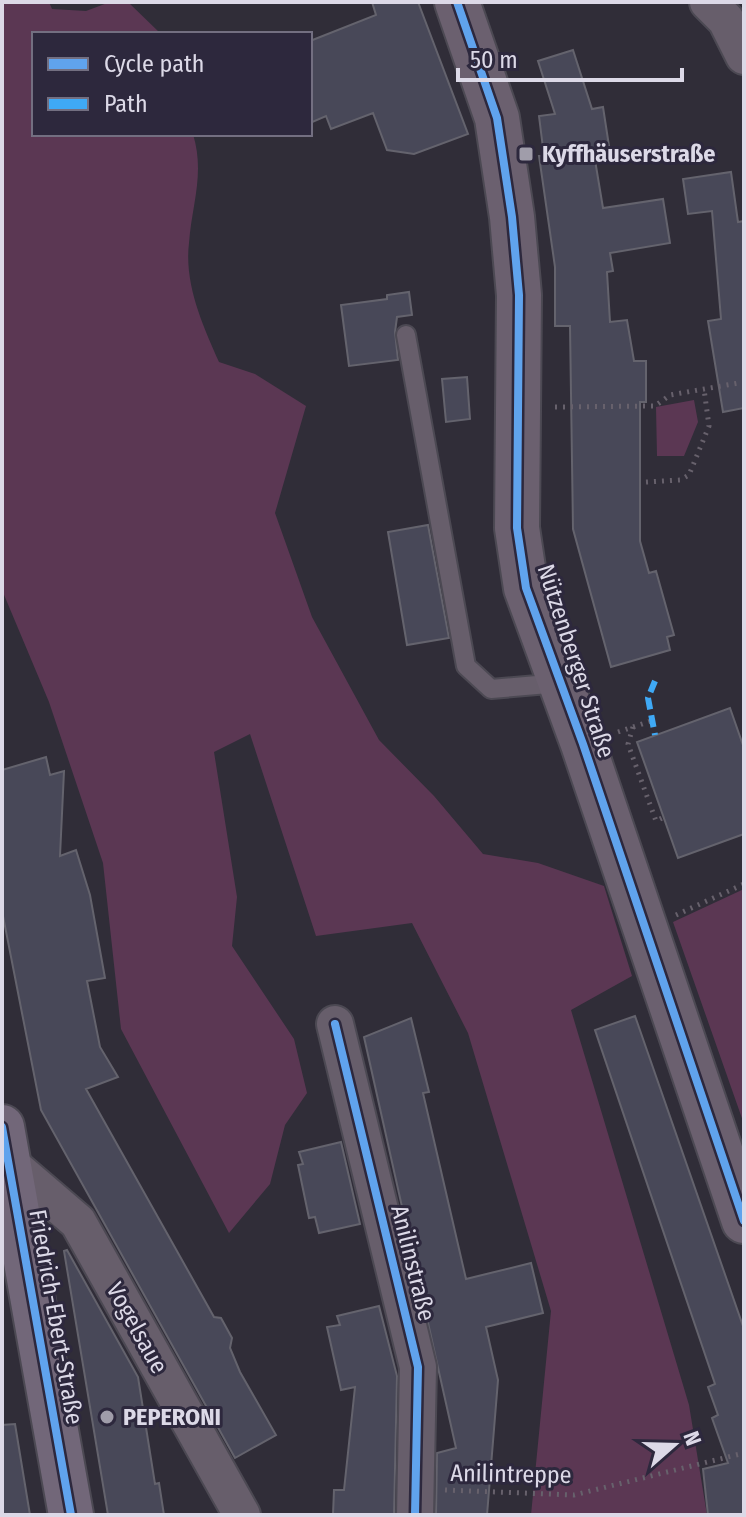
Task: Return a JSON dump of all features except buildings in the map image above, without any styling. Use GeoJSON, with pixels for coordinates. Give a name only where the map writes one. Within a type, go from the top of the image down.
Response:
{"type":"FeatureCollection","features":[{"type":"Feature","properties":{"kind":"main road","name":"Friedrich-Ebert-Straße"},"geometry":{"type":"LineString","coordinates":[[5,1144],[71,1515]]}},
{"type":"Feature","properties":{"kind":"street"},"geometry":{"type":"LineString","coordinates":[[708,2],[726,20],[744,56]]}},
{"type":"Feature","properties":{"kind":"street","name":"Nützenberger Straße"},"geometry":{"type":"LineString","coordinates":[[465,4],[505,156],[519,295],[517,528],[526,588],[744,1221]]}},
{"type":"Feature","properties":{"kind":"street","name":"Anilinstraße"},"geometry":{"type":"LineString","coordinates":[[335,1024],[418,1367],[415,1502]]}},
{"type":"Feature","properties":{"kind":"street","name":"Vogelsaue"},"geometry":{"type":"LineString","coordinates":[[5,1144],[78,1222],[242,1515]]}},
{"type":"Feature","properties":{"kind":"lane"},"geometry":{"type":"LineString","coordinates":[[406,335],[466,666],[491,689],[560,683]]}},
{"type":"Feature","properties":{"kind":"path"},"geometry":{"type":"LineString","coordinates":[[556,405],[655,406],[670,395],[744,382]]}},
{"type":"Feature","properties":{"kind":"path"},"geometry":{"type":"LineString","coordinates":[[646,482],[680,480],[689,475],[709,426],[704,389]]}},
{"type":"Feature","properties":{"kind":"path"},"geometry":{"type":"LineString","coordinates":[[623,730],[651,721]]}},
{"type":"Feature","properties":{"kind":"path"},"geometry":{"type":"LineString","coordinates":[[633,727],[628,744],[656,821],[664,817]]}},
{"type":"Feature","properties":{"kind":"path"},"geometry":{"type":"LineString","coordinates":[[670,918],[744,884]]}},
{"type":"Feature","properties":{"kind":"shaded area"},"geometry":{"type":"Polygon","coordinates":[[[2,2],[49,2],[52,9],[86,11],[110,2],[128,2],[159,32],[32,32],[32,136],[193,136],[198,176],[188,258],[196,304],[219,362],[255,374],[306,406],[275,513],[312,617],[379,740],[434,796],[483,854],[538,863],[604,886],[632,976],[571,1010],[689,1405],[707,1515],[531,1515],[551,1311],[468,1033],[412,923],[316,936],[250,734],[214,752],[237,897],[232,946],[294,1039],[307,1093],[285,1125],[270,1184],[229,1233],[121,1029],[103,863],[49,702],[2,590],[2,2]]]}},
{"type":"Feature","properties":{"kind":"shaded area"},"geometry":{"type":"Polygon","coordinates":[[[694,400],[698,422],[684,456],[657,456],[656,407],[694,400]]]}},
{"type":"Feature","properties":{"kind":"shaded area"},"geometry":{"type":"Polygon","coordinates":[[[744,889],[744,1124],[673,922],[744,889]]]}},
{"type":"Feature","properties":{"kind":"marked path"},"geometry":{"type":"LineString","coordinates":[[655,681],[648,698],[655,735]]}},
{"type":"Feature","properties":{"kind":"cycle path"},"geometry":{"type":"LineString","coordinates":[[457,2],[497,118],[512,217],[519,295],[517,528],[526,588],[583,744],[744,1221]]}},
{"type":"Feature","properties":{"kind":"cycle path"},"geometry":{"type":"LineString","coordinates":[[335,1024],[418,1367],[415,1515]]}},
{"type":"Feature","properties":{"kind":"cycle path"},"geometry":{"type":"LineString","coordinates":[[2,1127],[71,1515]]}},
{"type":"Feature","properties":{"kind":"place","name":"Kyffhäuserstraße"},"geometry":{"type":"Point","coordinates":[526,154]}},
{"type":"Feature","properties":{"kind":"place","name":"PEPERONI"},"geometry":{"type":"Point","coordinates":[107,1417]}}]}
